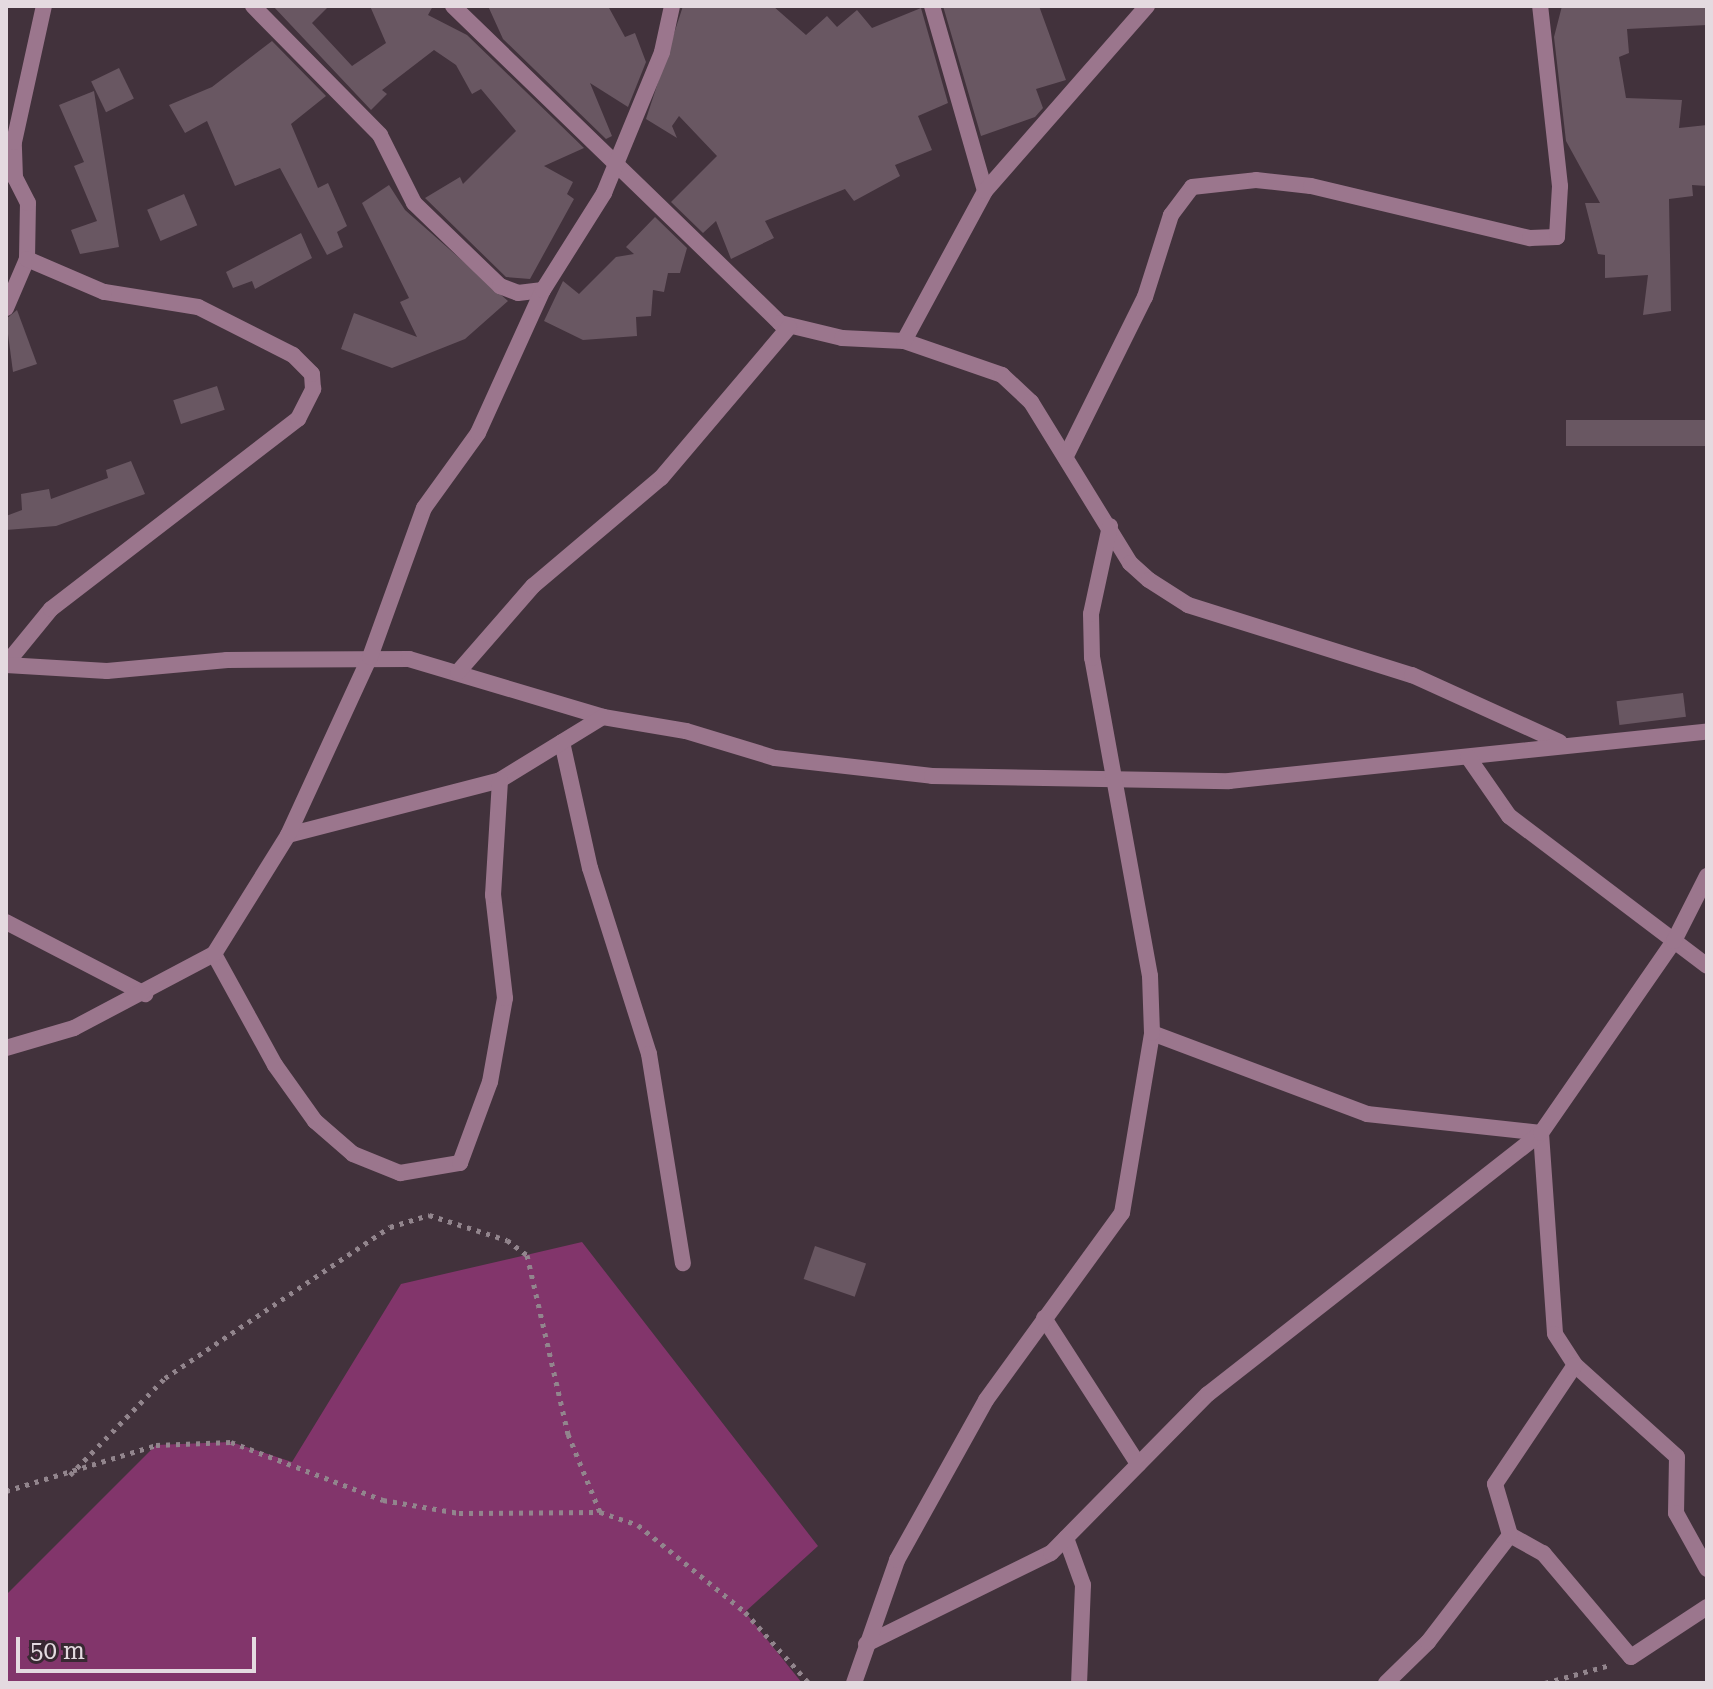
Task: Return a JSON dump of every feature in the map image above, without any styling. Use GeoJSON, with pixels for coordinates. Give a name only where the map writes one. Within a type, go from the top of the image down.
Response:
{"type":"FeatureCollection","features":[{"type":"Feature","properties":{"kind":"street"},"geometry":{"type":"LineString","coordinates":[[6,308],[27,259],[28,203],[15,178],[14,142],[44,6]]}},
{"type":"Feature","properties":{"kind":"street"},"geometry":{"type":"LineString","coordinates":[[253,6],[380,135],[414,203],[500,286],[518,293],[543,290]]}},
{"type":"Feature","properties":{"kind":"street"},"geometry":{"type":"LineString","coordinates":[[453,6],[789,327],[904,341],[1002,375],[1066,456],[1130,563],[1188,605],[1412,675],[1560,742]]}},
{"type":"Feature","properties":{"kind":"street"},"geometry":{"type":"LineString","coordinates":[[6,1048],[74,1028],[145,994],[214,954],[288,835],[370,657],[424,508],[478,433],[543,290],[617,164],[662,52],[672,6]]}},
{"type":"Feature","properties":{"kind":"street"},"geometry":{"type":"LineString","coordinates":[[932,6],[985,191]]}},
{"type":"Feature","properties":{"kind":"street"},"geometry":{"type":"LineString","coordinates":[[904,341],[985,191],[1147,6]]}},
{"type":"Feature","properties":{"kind":"street"},"geometry":{"type":"LineString","coordinates":[[1066,456],[1145,297],[1171,215],[1192,187],[1256,180],[1311,186],[1530,238],[1557,237],[1560,186],[1540,6]]}},
{"type":"Feature","properties":{"kind":"street"},"geometry":{"type":"LineString","coordinates":[[6,665],[51,609],[298,419],[313,389],[312,374],[293,355],[198,307],[104,292],[27,259]]}},
{"type":"Feature","properties":{"kind":"street"},"geometry":{"type":"LineString","coordinates":[[458,672],[533,586],[661,478],[789,327]]}},
{"type":"Feature","properties":{"kind":"street"},"geometry":{"type":"LineString","coordinates":[[854,1683],[897,1560],[986,1400],[1122,1213],[1152,1033],[1150,976],[1092,658],[1091,614],[1110,526]]}},
{"type":"Feature","properties":{"kind":"street"},"geometry":{"type":"LineString","coordinates":[[6,665],[107,671],[370,657],[458,672],[603,717],[686,731],[775,758],[932,776],[1229,781],[1468,757],[1560,742],[1707,732]]}},
{"type":"Feature","properties":{"kind":"street"},"geometry":{"type":"LineString","coordinates":[[288,835],[500,780],[603,717]]}},
{"type":"Feature","properties":{"kind":"street"},"geometry":{"type":"LineString","coordinates":[[562,742],[590,868],[649,1054],[683,1263]]}},
{"type":"Feature","properties":{"kind":"street"},"geometry":{"type":"LineString","coordinates":[[1468,757],[1509,816],[1707,966]]}},
{"type":"Feature","properties":{"kind":"street"},"geometry":{"type":"LineString","coordinates":[[214,954],[275,1065],[315,1121],[353,1154],[400,1173],[460,1163],[490,1082],[505,998],[493,895],[500,780]]}},
{"type":"Feature","properties":{"kind":"street"},"geometry":{"type":"LineString","coordinates":[[866,1644],[1026,1569],[1066,1538],[1138,1464],[1261,1350],[1541,1133],[1674,941],[1707,876]]}},
{"type":"Feature","properties":{"kind":"street"},"geometry":{"type":"LineString","coordinates":[[6,922],[145,994]]}},
{"type":"Feature","properties":{"kind":"street"},"geometry":{"type":"LineString","coordinates":[[1152,1033],[1367,1114],[1541,1133]]}},
{"type":"Feature","properties":{"kind":"street"},"geometry":{"type":"LineString","coordinates":[[1541,1133],[1549,1317],[1575,1365],[1677,1457],[1676,1513],[1707,1569]]}},
{"type":"Feature","properties":{"kind":"street"},"geometry":{"type":"LineString","coordinates":[[1044,1318],[1138,1464]]}},
{"type":"Feature","properties":{"kind":"street"},"geometry":{"type":"LineString","coordinates":[[1575,1365],[1495,1484],[1510,1535],[1543,1553],[1631,1657],[1707,1607]]}},
{"type":"Feature","properties":{"kind":"street"},"geometry":{"type":"LineString","coordinates":[[1386,1683],[1437,1631],[1510,1535]]}},
{"type":"Feature","properties":{"kind":"street"},"geometry":{"type":"LineString","coordinates":[[1066,1538],[1086,1618],[1079,1683]]}},
{"type":"Feature","properties":{"kind":"path"},"geometry":{"type":"LineString","coordinates":[[70,1476],[165,1378],[390,1227],[429,1215],[507,1240],[527,1255],[568,1434],[600,1512]]}},
{"type":"Feature","properties":{"kind":"path"},"geometry":{"type":"LineString","coordinates":[[6,1491],[70,1476],[156,1445],[231,1442],[383,1500],[459,1513],[600,1512],[638,1525],[745,1612],[809,1683]]}},
{"type":"Feature","properties":{"kind":"path"},"geometry":{"type":"LineString","coordinates":[[1545,1683],[1631,1657]]}},
{"type":"Feature","properties":{"kind":"shaded area"},"geometry":{"type":"Polygon","coordinates":[[[582,1242],[818,1546],[745,1612],[802,1683],[6,1683],[6,1595],[156,1445],[231,1442],[292,1462],[401,1284],[582,1242]]]}},
{"type":"Feature","properties":{"kind":"building"},"geometry":{"type":"Polygon","coordinates":[[[273,6],[329,6],[312,23],[352,66],[386,43],[370,6],[433,6],[428,15],[467,35],[584,148],[544,166],[573,182],[567,194],[574,199],[530,279],[506,277],[425,198],[460,177],[463,184],[516,131],[481,89],[472,94],[456,65],[434,50],[382,90],[387,94],[371,110],[273,6]]]}},
{"type":"Feature","properties":{"kind":"building"},"geometry":{"type":"Polygon","coordinates":[[[488,6],[608,6],[625,37],[635,33],[646,62],[628,107],[590,83],[612,136],[606,139],[503,39],[488,6]]]}},
{"type":"Feature","properties":{"kind":"building"},"geometry":{"type":"Polygon","coordinates":[[[683,6],[773,6],[806,35],[827,16],[837,27],[857,10],[872,28],[921,8],[948,103],[918,116],[932,150],[895,165],[900,176],[854,201],[845,189],[765,221],[774,238],[731,259],[716,221],[703,233],[671,202],[717,156],[679,116],[672,126],[677,138],[646,119],[683,6]]]}},
{"type":"Feature","properties":{"kind":"building"},"geometry":{"type":"Polygon","coordinates":[[[943,6],[1039,6],[1066,80],[1036,89],[1043,108],[1035,117],[981,136],[943,6]]]}},
{"type":"Feature","properties":{"kind":"building"},"geometry":{"type":"Polygon","coordinates":[[[1562,6],[1707,6],[1707,25],[1627,29],[1629,53],[1619,57],[1626,98],[1682,100],[1679,128],[1707,125],[1707,186],[1692,185],[1693,196],[1669,199],[1671,311],[1643,315],[1648,275],[1605,278],[1605,255],[1598,254],[1585,203],[1600,203],[1566,141],[1554,37],[1562,6]]]}},
{"type":"Feature","properties":{"kind":"building"},"geometry":{"type":"Polygon","coordinates":[[[272,41],[326,96],[291,124],[318,188],[328,183],[347,226],[337,232],[343,247],[327,255],[280,168],[235,186],[207,121],[185,133],[169,105],[212,87],[272,41]]]}},
{"type":"Feature","properties":{"kind":"building"},"geometry":{"type":"Polygon","coordinates":[[[119,68],[134,99],[106,112],[91,82],[119,68]]]}},
{"type":"Feature","properties":{"kind":"building"},"geometry":{"type":"Polygon","coordinates":[[[94,91],[119,247],[80,254],[71,230],[97,221],[74,166],[84,162],[59,105],[94,91]]]}},
{"type":"Feature","properties":{"kind":"building"},"geometry":{"type":"Polygon","coordinates":[[[389,185],[405,210],[508,301],[465,339],[392,368],[341,349],[354,313],[417,337],[400,302],[409,298],[362,203],[389,185]]]}},
{"type":"Feature","properties":{"kind":"building"},"geometry":{"type":"Polygon","coordinates":[[[184,194],[197,225],[160,241],[147,210],[184,194]]]}},
{"type":"Feature","properties":{"kind":"building"},"geometry":{"type":"Polygon","coordinates":[[[655,217],[687,248],[680,273],[668,273],[664,292],[653,290],[651,316],[636,317],[637,336],[583,340],[544,321],[563,281],[579,294],[616,257],[634,254],[626,247],[655,217]]]}},
{"type":"Feature","properties":{"kind":"building"},"geometry":{"type":"Polygon","coordinates":[[[301,233],[312,258],[255,289],[252,281],[233,288],[226,272],[301,233]]]}},
{"type":"Feature","properties":{"kind":"building"},"geometry":{"type":"Polygon","coordinates":[[[17,310],[37,364],[13,372],[6,319],[17,310]]]}},
{"type":"Feature","properties":{"kind":"building"},"geometry":{"type":"Polygon","coordinates":[[[217,386],[225,410],[181,424],[173,400],[217,386]]]}},
{"type":"Feature","properties":{"kind":"building"},"geometry":{"type":"Polygon","coordinates":[[[1566,420],[1707,420],[1707,446],[1566,446],[1566,420]]]}},
{"type":"Feature","properties":{"kind":"building"},"geometry":{"type":"Polygon","coordinates":[[[131,461],[145,494],[56,526],[6,530],[6,516],[22,510],[21,494],[49,489],[51,499],[108,478],[106,470],[131,461]]]}},
{"type":"Feature","properties":{"kind":"building"},"geometry":{"type":"Polygon","coordinates":[[[1683,693],[1686,717],[1619,725],[1616,701],[1683,693]]]}},
{"type":"Feature","properties":{"kind":"building"},"geometry":{"type":"Polygon","coordinates":[[[815,1246],[866,1264],[855,1297],[804,1279],[815,1246]]]}}]}
